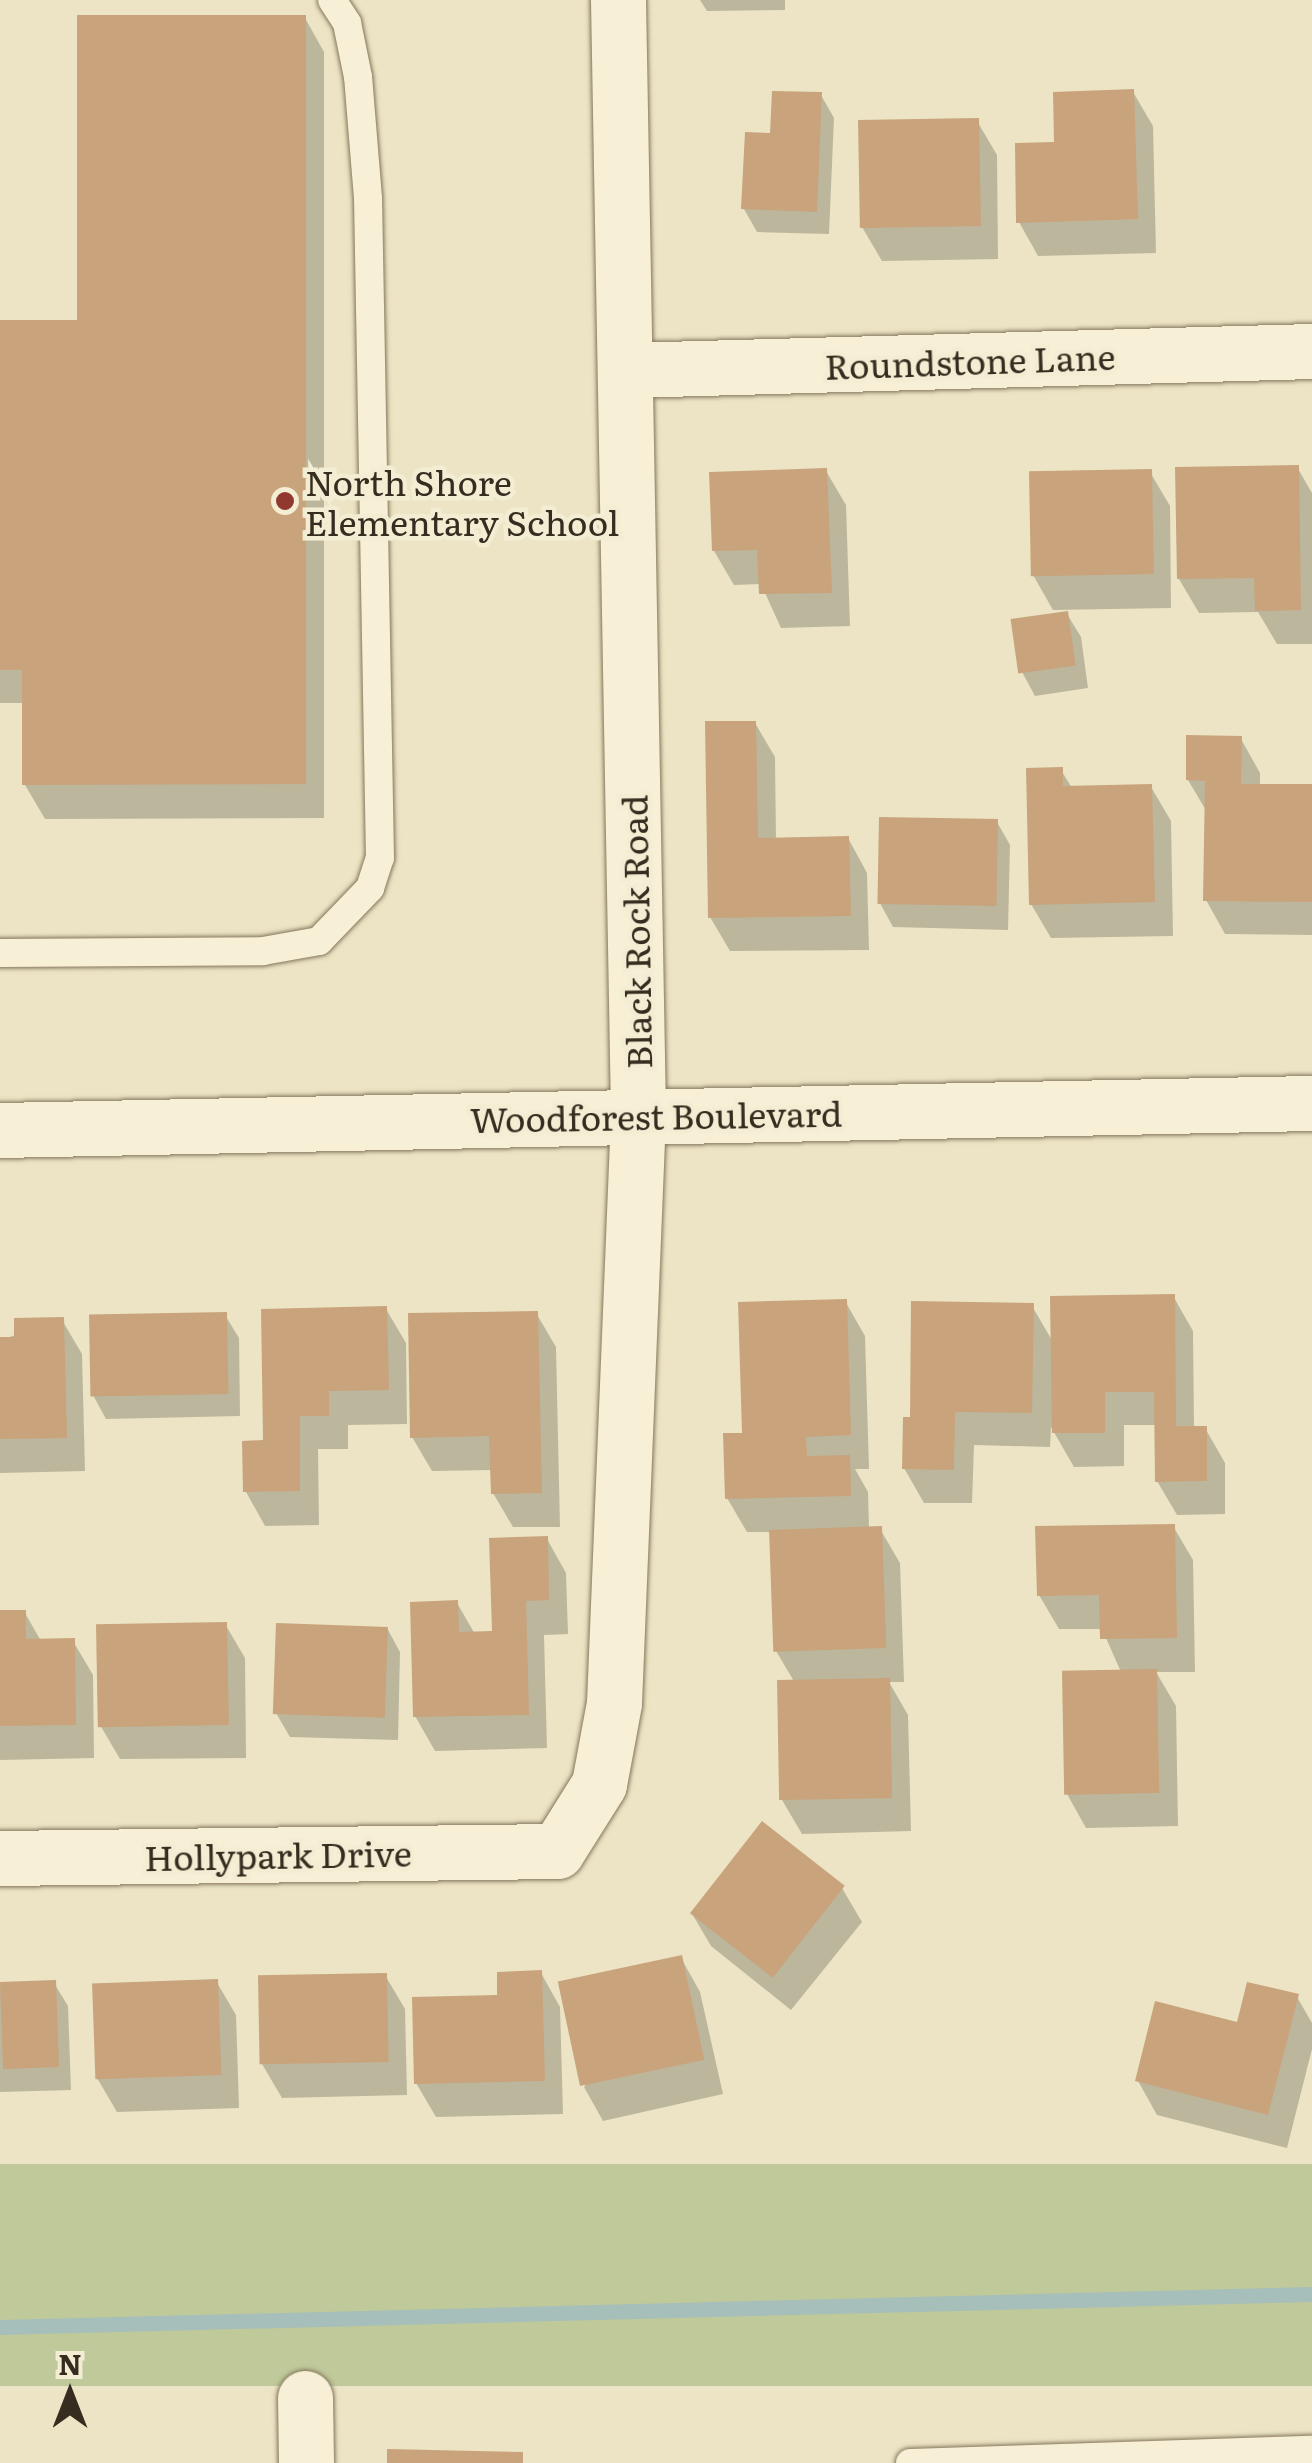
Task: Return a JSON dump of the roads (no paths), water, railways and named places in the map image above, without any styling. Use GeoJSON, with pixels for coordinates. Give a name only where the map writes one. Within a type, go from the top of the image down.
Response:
{"type":"FeatureCollection","features":[{"type":"Feature","properties":{"kind":"street","name":"Black Rock Road"},"geometry":{"type":"LineString","coordinates":[[556,1851],[598,1784],[614,1703],[638,1116],[628,370],[618,0]]}},
{"type":"Feature","properties":{"kind":"street","name":"Roundstone Lane"},"geometry":{"type":"LineString","coordinates":[[628,370],[1312,350]]}},
{"type":"Feature","properties":{"kind":"street","name":"Woodforest Boulevard"},"geometry":{"type":"LineString","coordinates":[[0,1130],[1312,1103]]}},
{"type":"Feature","properties":{"kind":"street","name":"Hollypark Drive"},"geometry":{"type":"LineString","coordinates":[[0,1858],[556,1851]]}},
{"type":"Feature","properties":{"kind":"street"},"geometry":{"type":"LineString","coordinates":[[305,2398],[306,2463]]}},
{"type":"Feature","properties":{"kind":"lane"},"geometry":{"type":"LineString","coordinates":[[0,953],[264,951],[319,941],[370,888],[380,858],[368,198],[358,76],[347,24],[332,0]]}},
{"type":"Feature","properties":{"kind":"lane"},"geometry":{"type":"LineString","coordinates":[[910,2463],[1312,2450]]}},
{"type":"Feature","properties":{"kind":"waterway"},"geometry":{"type":"LineString","coordinates":[[0,2327],[1312,2294]]}},
{"type":"Feature","properties":{"kind":"place","name":"North Shore Elementary School"},"geometry":{"type":"Point","coordinates":[285,501]}}]}
